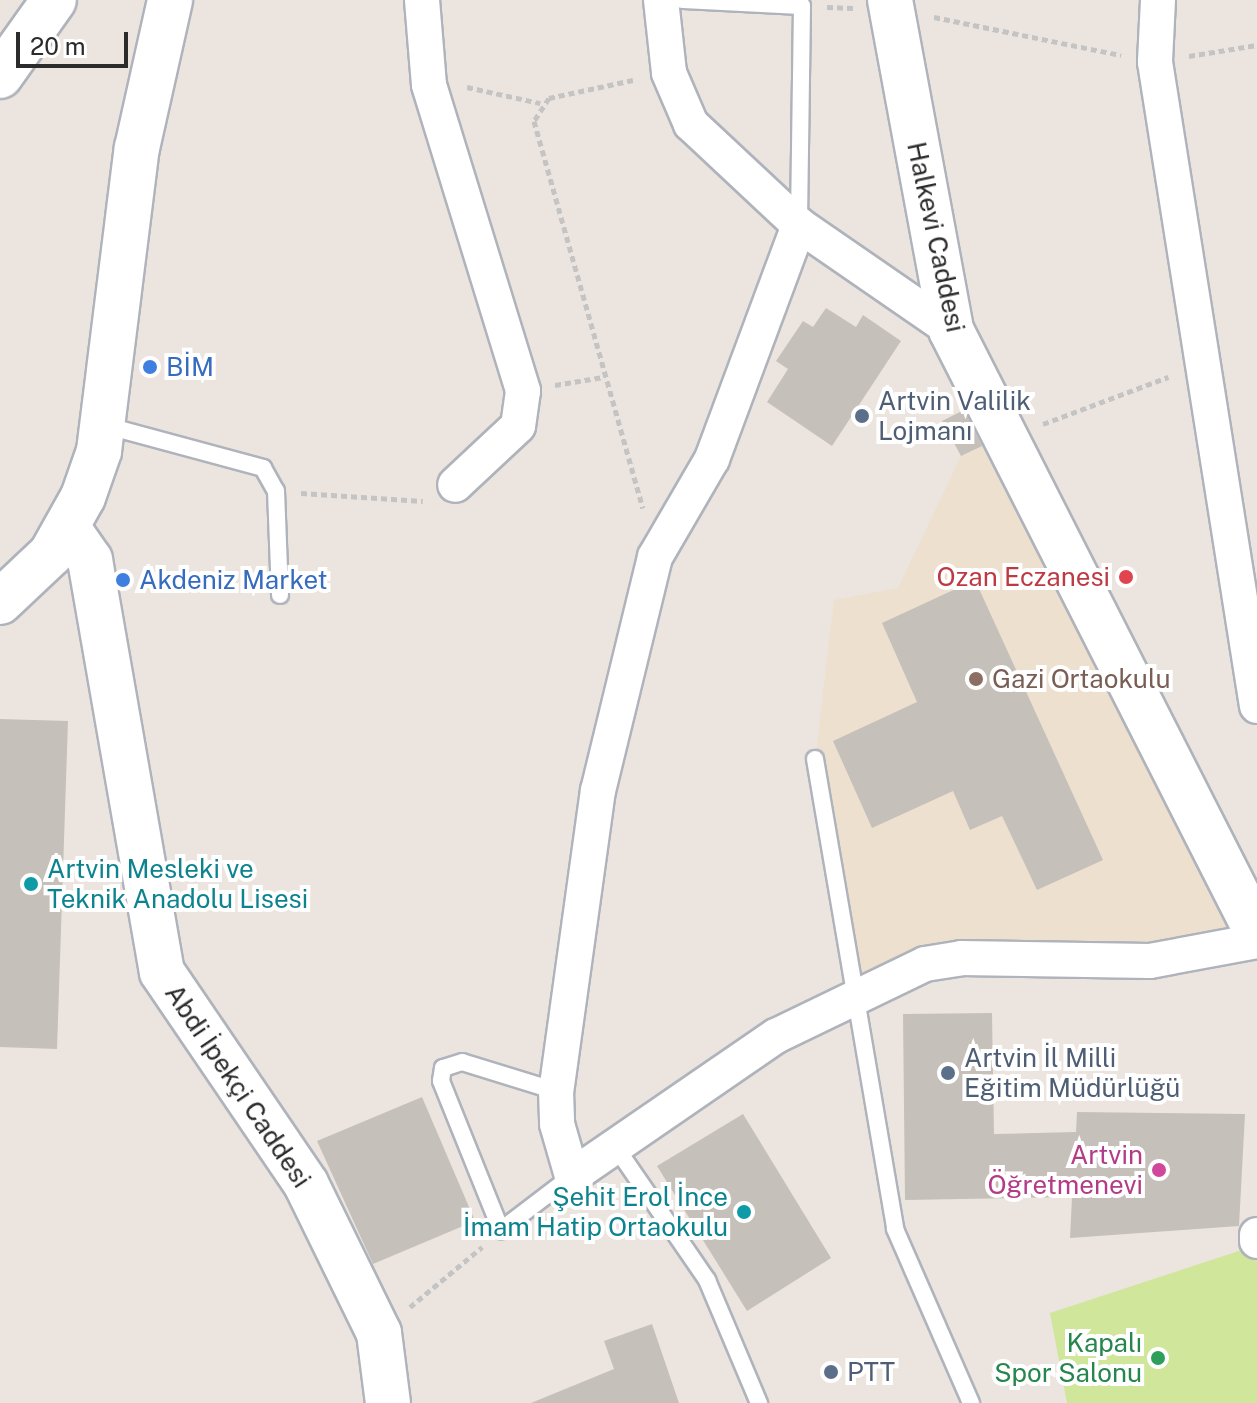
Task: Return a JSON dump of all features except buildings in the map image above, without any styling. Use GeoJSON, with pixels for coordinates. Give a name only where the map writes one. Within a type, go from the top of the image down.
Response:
{"type":"FeatureCollection","features":[{"type":"Feature","properties":{"kind":"street"},"geometry":{"type":"LineString","coordinates":[[0,76],[54,0]]}},
{"type":"Feature","properties":{"kind":"street"},"geometry":{"type":"LineString","coordinates":[[0,602],[35,575],[67,527],[104,425],[137,148],[170,0]]}},
{"type":"Feature","properties":{"kind":"street"},"geometry":{"type":"LineString","coordinates":[[422,0],[428,79],[523,391],[518,426],[455,485]]}},
{"type":"Feature","properties":{"kind":"street"},"geometry":{"type":"LineString","coordinates":[[661,0],[669,73],[691,124],[799,225],[951,330]]}},
{"type":"Feature","properties":{"kind":"street"},"geometry":{"type":"LineString","coordinates":[[1158,0],[1155,62],[1257,706]]}},
{"type":"Feature","properties":{"kind":"street","name":"Halkevi Caddesi"},"geometry":{"type":"LineString","coordinates":[[890,4],[951,330],[1257,933]]}},
{"type":"Feature","properties":{"kind":"street"},"geometry":{"type":"LineString","coordinates":[[799,225],[712,459],[665,532],[598,790],[556,1091],[557,1124],[572,1176],[776,1036],[925,964],[961,958],[1150,961],[1257,941]]}},
{"type":"Feature","properties":{"kind":"street","name":"Abdi İpekçi Caddesi"},"geometry":{"type":"LineString","coordinates":[[67,527],[90,560],[162,972],[306,1184],[379,1333],[379,1398]]}},
{"type":"Feature","properties":{"kind":"lane"},"geometry":{"type":"LineString","coordinates":[[682,0],[802,6],[799,225]]}},
{"type":"Feature","properties":{"kind":"lane"},"geometry":{"type":"LineString","coordinates":[[104,425],[251,460],[273,478],[280,595]]}},
{"type":"Feature","properties":{"kind":"lane"},"geometry":{"type":"LineString","coordinates":[[815,759],[853,997],[895,1229],[971,1403]]}},
{"type":"Feature","properties":{"kind":"lane"},"geometry":{"type":"LineString","coordinates":[[556,1091],[462,1062],[443,1068],[441,1081],[501,1230],[572,1176]]}},
{"type":"Feature","properties":{"kind":"lane"},"geometry":{"type":"LineString","coordinates":[[615,1146],[707,1280],[759,1403]]}},
{"type":"Feature","properties":{"kind":"path"},"geometry":{"type":"LineString","coordinates":[[890,4],[1155,62],[1257,45]]}},
{"type":"Feature","properties":{"kind":"path"},"geometry":{"type":"LineString","coordinates":[[428,79],[540,103],[669,73]]}},
{"type":"Feature","properties":{"kind":"path"},"geometry":{"type":"LineString","coordinates":[[540,103],[537,134],[635,495],[665,532]]}},
{"type":"Feature","properties":{"kind":"path"},"geometry":{"type":"LineString","coordinates":[[1006,438],[1203,364]]}},
{"type":"Feature","properties":{"kind":"path"},"geometry":{"type":"LineString","coordinates":[[523,391],[603,377]]}},
{"type":"Feature","properties":{"kind":"path"},"geometry":{"type":"LineString","coordinates":[[276,491],[414,502],[455,485]]}},
{"type":"Feature","properties":{"kind":"path"},"geometry":{"type":"LineString","coordinates":[[379,1333],[501,1230]]}},
{"type":"Feature","properties":{"kind":"shaded area","name":"Gazi Ortaokulu"},"geometry":{"type":"Polygon","coordinates":[[[1004,434],[1257,941],[1006,958],[853,997],[815,759],[834,600],[898,588],[961,456],[1004,434]]]}},
{"type":"Feature","properties":{"kind":"green space","name":"Kapalı Spor Salonu"},"geometry":{"type":"Polygon","coordinates":[[[1257,1245],[1257,1403],[1067,1403],[1050,1313],[1257,1245]]]}},
{"type":"Feature","properties":{"kind":"place","name":"BİM"},"geometry":{"type":"Point","coordinates":[150,367]}},
{"type":"Feature","properties":{"kind":"place","name":"Artvin Valilik Lojmanı"},"geometry":{"type":"Point","coordinates":[862,416]}},
{"type":"Feature","properties":{"kind":"place","name":"Ozan Eczanesi"},"geometry":{"type":"Point","coordinates":[1126,577]}},
{"type":"Feature","properties":{"kind":"place","name":"Akdeniz Market"},"geometry":{"type":"Point","coordinates":[123,580]}},
{"type":"Feature","properties":{"kind":"place","name":"Gazi Ortaokulu"},"geometry":{"type":"Point","coordinates":[976,679]}},
{"type":"Feature","properties":{"kind":"place","name":"Artvin Mesleki ve Teknik Anadolu Lisesi"},"geometry":{"type":"Point","coordinates":[31,884]}},
{"type":"Feature","properties":{"kind":"place","name":"Artvin İl Milli Eğitim Müdürlüğü"},"geometry":{"type":"Point","coordinates":[948,1073]}},
{"type":"Feature","properties":{"kind":"place","name":"Artvin Öğretmenevi"},"geometry":{"type":"Point","coordinates":[1159,1170]}},
{"type":"Feature","properties":{"kind":"place","name":"Şehit Erol İnce İmam Hatip Ortaokulu"},"geometry":{"type":"Point","coordinates":[744,1212]}},
{"type":"Feature","properties":{"kind":"place","name":"Kapalı Spor Salonu"},"geometry":{"type":"Point","coordinates":[1158,1358]}},
{"type":"Feature","properties":{"kind":"place","name":"PTT"},"geometry":{"type":"Point","coordinates":[831,1372]}}]}
